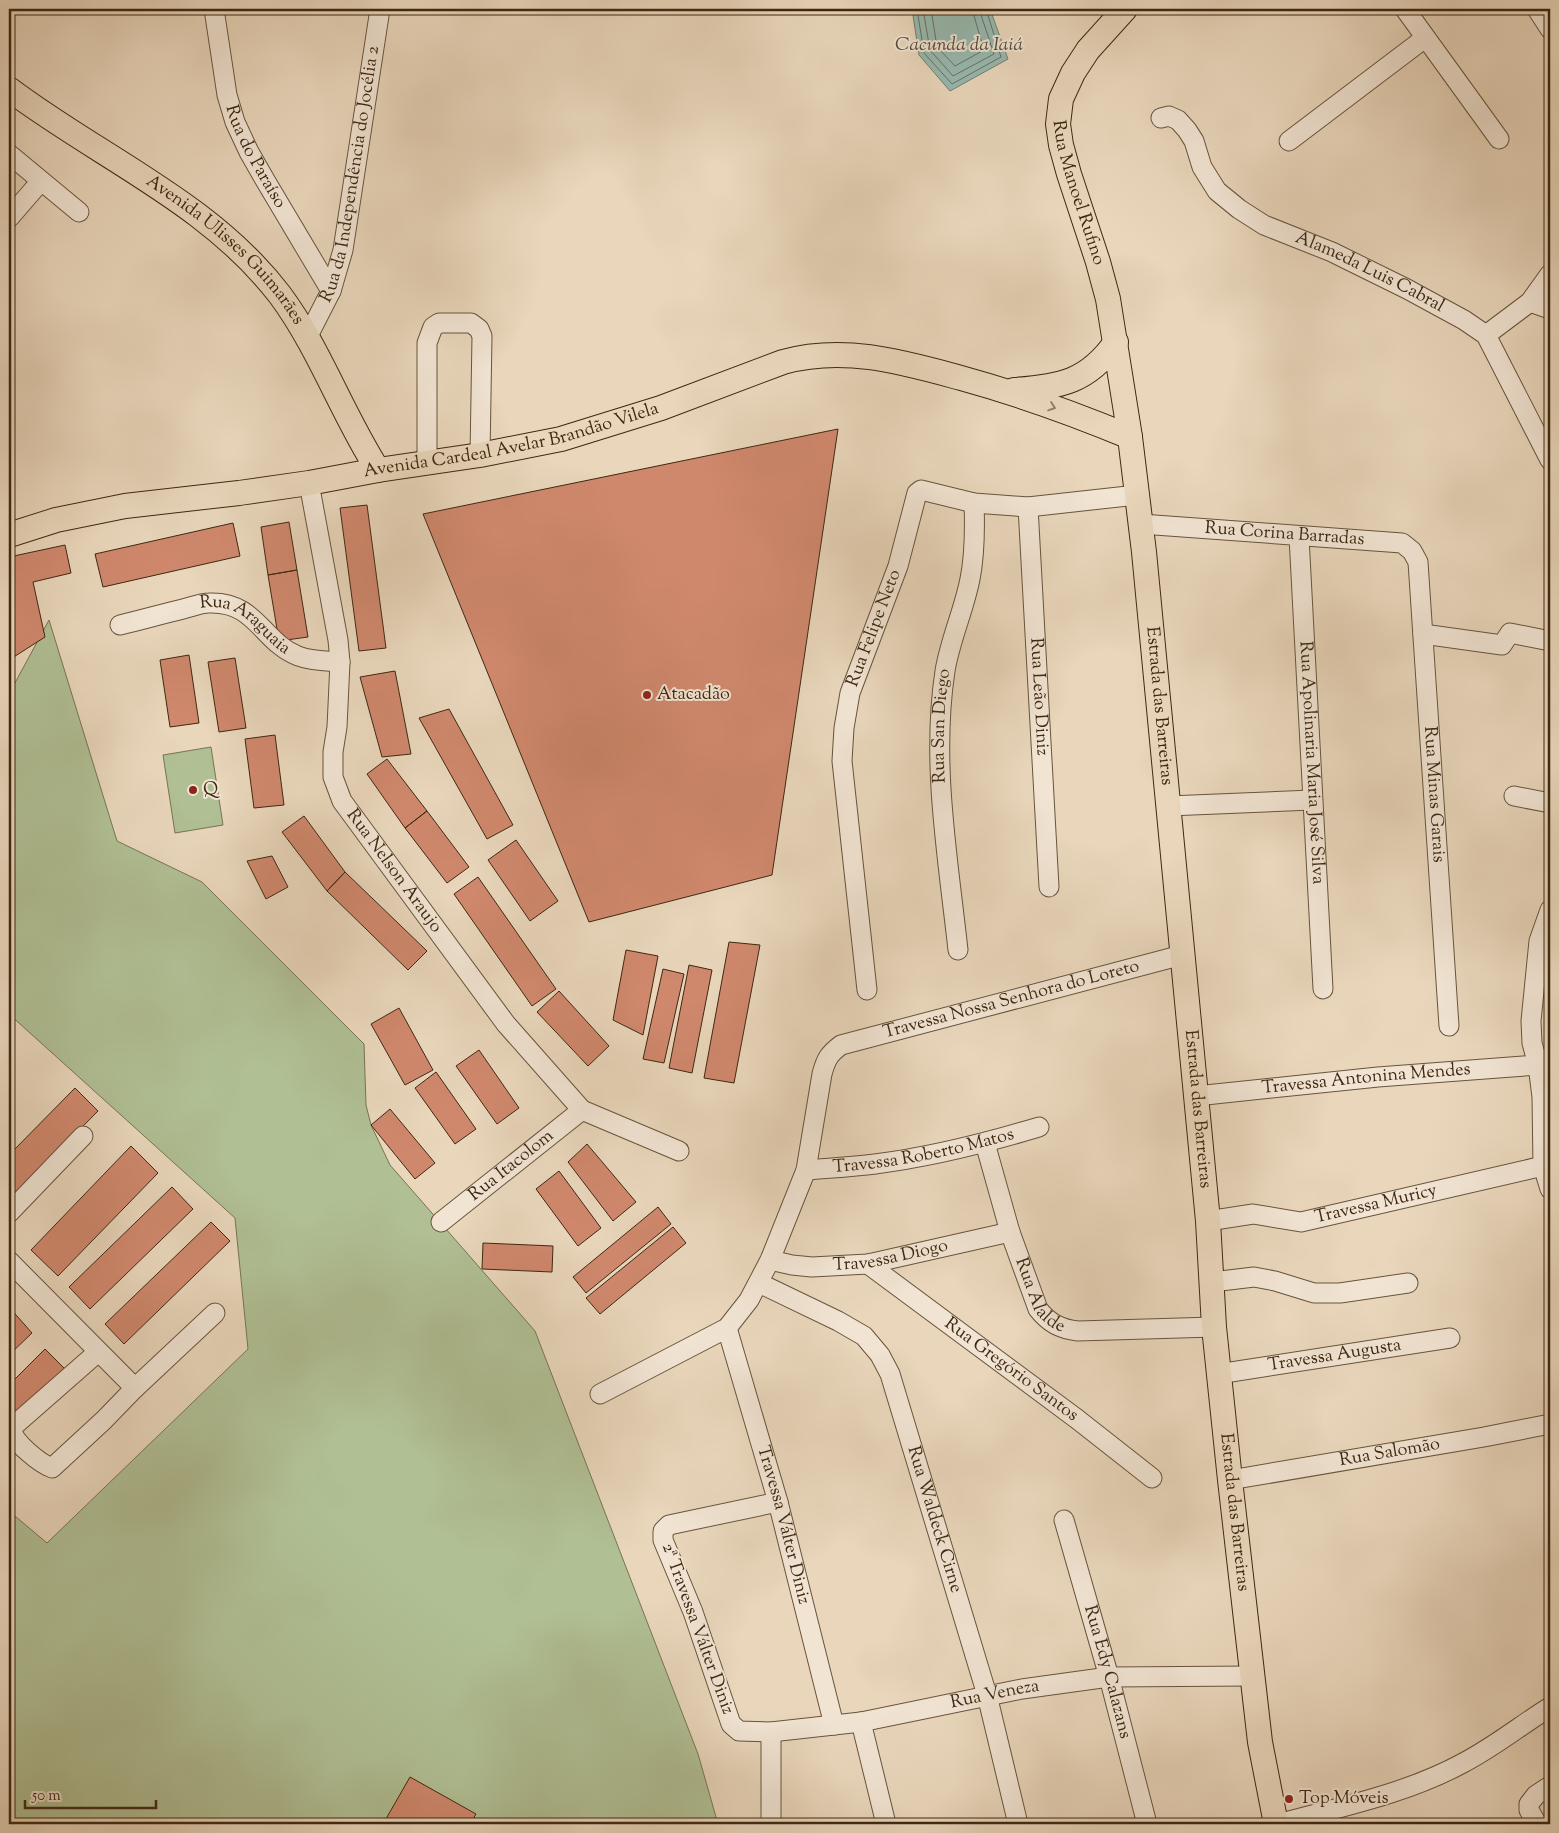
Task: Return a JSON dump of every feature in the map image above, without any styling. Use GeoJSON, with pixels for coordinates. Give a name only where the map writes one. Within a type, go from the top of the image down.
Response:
{"type":"FeatureCollection","features":[{"type":"Feature","properties":{"kind":"main road","name":"Rua Manoel Rufino"},"geometry":{"type":"LineString","coordinates":[[1124,393],[1108,299],[1061,146],[1058,124],[1061,99],[1073,73],[1088,50],[1125,9]]}},
{"type":"Feature","properties":{"kind":"main road","name":"Avenida Ulisses Guimarães"},"geometry":{"type":"LineString","coordinates":[[9,90],[156,186],[210,225],[257,269],[279,295],[308,336],[363,447],[378,470]]}},
{"type":"Feature","properties":{"kind":"main road","name":"Avenida Cardeal Avelar Brandão Vilela"},"geometry":{"type":"LineString","coordinates":[[1006,391],[1053,386],[1074,380],[1091,370],[1105,358],[1116,342]]}},
{"type":"Feature","properties":{"kind":"main road","name":"Avenida Cardeal Avelar Brandão Vilela"},"geometry":{"type":"LineString","coordinates":[[9,535],[56,520],[125,506],[310,483],[378,470],[480,456],[561,439],[601,427],[802,357],[822,354],[850,354],[902,362],[1006,391],[1130,437]]}},
{"type":"Feature","properties":{"kind":"main road","name":"Estrada das Barreiras"},"geometry":{"type":"LineString","coordinates":[[1124,393],[1141,524],[1208,1221],[1218,1374],[1260,1742],[1277,1824]]}},
{"type":"Feature","properties":{"kind":"street","name":"Rua do Paraíso"},"geometry":{"type":"LineString","coordinates":[[214,9],[227,95],[235,122],[249,152],[331,291]]}},
{"type":"Feature","properties":{"kind":"street","name":"Rua da Independência do Jocélia 2"},"geometry":{"type":"LineString","coordinates":[[308,336],[331,291],[343,250],[380,9]]}},
{"type":"Feature","properties":{"kind":"street"},"geometry":{"type":"LineString","coordinates":[[1405,9],[1499,138]]}},
{"type":"Feature","properties":{"kind":"street"},"geometry":{"type":"LineString","coordinates":[[1537,9],[1550,29]]}},
{"type":"Feature","properties":{"kind":"street"},"geometry":{"type":"LineString","coordinates":[[1289,142],[1425,38]]}},
{"type":"Feature","properties":{"kind":"street","name":"Alameda Luis Cabral"},"geometry":{"type":"LineString","coordinates":[[1161,118],[1169,116],[1178,120],[1187,130],[1194,141],[1202,167],[1217,191],[1239,209],[1264,225],[1332,252],[1407,289],[1464,320],[1486,335],[1550,460]]}},
{"type":"Feature","properties":{"kind":"street"},"geometry":{"type":"LineString","coordinates":[[9,154],[78,212]]}},
{"type":"Feature","properties":{"kind":"street"},"geometry":{"type":"LineString","coordinates":[[9,218],[41,181]]}},
{"type":"Feature","properties":{"kind":"street"},"geometry":{"type":"LineString","coordinates":[[1486,335],[1530,302],[1550,274]]}},
{"type":"Feature","properties":{"kind":"street"},"geometry":{"type":"LineString","coordinates":[[1530,302],[1550,309]]}},
{"type":"Feature","properties":{"kind":"street"},"geometry":{"type":"LineString","coordinates":[[427,463],[427,344],[433,327],[439,323],[471,324],[479,328],[482,336],[480,456]]}},
{"type":"Feature","properties":{"kind":"street","name":"Rua Nelson Araujo"},"geometry":{"type":"LineString","coordinates":[[310,483],[336,620],[340,662],[337,727],[333,752],[333,777],[342,801],[506,1024],[582,1110],[679,1151]]}},
{"type":"Feature","properties":{"kind":"street","name":"Rua Felipe Neto"},"geometry":{"type":"LineString","coordinates":[[867,990],[842,761],[844,728],[850,693],[898,566],[917,493],[921,490],[974,503],[1028,507],[1137,495]]}},
{"type":"Feature","properties":{"kind":"street","name":"Rua San Diego"},"geometry":{"type":"LineString","coordinates":[[958,950],[940,783],[940,727],[946,670],[970,580],[973,561],[974,503]]}},
{"type":"Feature","properties":{"kind":"street","name":"Rua Leão Diniz"},"geometry":{"type":"LineString","coordinates":[[1028,507],[1049,887]]}},
{"type":"Feature","properties":{"kind":"street","name":"Rua Corina Barradas"},"geometry":{"type":"LineString","coordinates":[[1141,524],[1402,543],[1412,551],[1418,562]]}},
{"type":"Feature","properties":{"kind":"street","name":"Rua Apolinaria Maria José Silva"},"geometry":{"type":"LineString","coordinates":[[1299,537],[1323,989]]}},
{"type":"Feature","properties":{"kind":"street","name":"Rua Minas Garais"},"geometry":{"type":"LineString","coordinates":[[1418,562],[1449,1026]]}},
{"type":"Feature","properties":{"kind":"street","name":"Rua Araguaia"},"geometry":{"type":"LineString","coordinates":[[120,625],[208,603],[224,604],[240,608],[283,647],[298,656],[312,660],[340,662]]}},
{"type":"Feature","properties":{"kind":"street"},"geometry":{"type":"LineString","coordinates":[[1423,634],[1502,645],[1510,633],[1550,641]]}},
{"type":"Feature","properties":{"kind":"street"},"geometry":{"type":"LineString","coordinates":[[1514,796],[1550,803]]}},
{"type":"Feature","properties":{"kind":"street"},"geometry":{"type":"LineString","coordinates":[[1168,806],[1312,800]]}},
{"type":"Feature","properties":{"kind":"street"},"geometry":{"type":"LineString","coordinates":[[1550,910],[1539,941],[1531,1021],[1532,1044],[1538,1065],[1542,1097],[1544,1166],[1550,1189]]}},
{"type":"Feature","properties":{"kind":"street","name":"Travessa Nossa Senhora do Loreto"},"geometry":{"type":"LineString","coordinates":[[806,1170],[822,1074],[831,1053],[842,1045],[1182,955]]}},
{"type":"Feature","properties":{"kind":"street","name":"Travessa Antonina Mendes"},"geometry":{"type":"LineString","coordinates":[[1196,1096],[1378,1077],[1538,1065]]}},
{"type":"Feature","properties":{"kind":"street","name":"Rua Itacolom"},"geometry":{"type":"LineString","coordinates":[[440,1222],[582,1110]]}},
{"type":"Feature","properties":{"kind":"street","name":"Travessa Roberto Matos"},"geometry":{"type":"LineString","coordinates":[[806,1170],[875,1164],[985,1143],[1039,1127]]}},
{"type":"Feature","properties":{"kind":"street"},"geometry":{"type":"LineString","coordinates":[[9,1213],[83,1136]]}},
{"type":"Feature","properties":{"kind":"street","name":"Rua Alalde"},"geometry":{"type":"LineString","coordinates":[[985,1143],[1010,1232],[1038,1309],[1046,1318],[1064,1329],[1078,1331],[1214,1327]]}},
{"type":"Feature","properties":{"kind":"street","name":"Travessa Muricy"},"geometry":{"type":"LineString","coordinates":[[1208,1221],[1253,1214],[1300,1222],[1544,1166]]}},
{"type":"Feature","properties":{"kind":"street"},"geometry":{"type":"LineString","coordinates":[[600,1394],[727,1328],[740,1314],[770,1260],[806,1170]]}},
{"type":"Feature","properties":{"kind":"street","name":"Travessa Diogo"},"geometry":{"type":"LineString","coordinates":[[770,1260],[812,1267],[868,1264],[1010,1232]]}},
{"type":"Feature","properties":{"kind":"street"},"geometry":{"type":"LineString","coordinates":[[9,1262],[135,1388]]}},
{"type":"Feature","properties":{"kind":"street","name":"Rua Gregório Santos"},"geometry":{"type":"LineString","coordinates":[[868,1264],[1077,1419],[1152,1478]]}},
{"type":"Feature","properties":{"kind":"street"},"geometry":{"type":"LineString","coordinates":[[1212,1282],[1254,1278],[1275,1281],[1314,1293],[1332,1293],[1408,1283]]}},
{"type":"Feature","properties":{"kind":"street","name":"Rua Waldeck Cirne"},"geometry":{"type":"LineString","coordinates":[[758,1283],[838,1321],[864,1336],[880,1355],[890,1374],[987,1695],[1018,1824]]}},
{"type":"Feature","properties":{"kind":"street"},"geometry":{"type":"LineString","coordinates":[[98,1352],[12,1429],[14,1437],[40,1463],[52,1468],[215,1313]]}},
{"type":"Feature","properties":{"kind":"street","name":"Travessa Válter Diniz"},"geometry":{"type":"LineString","coordinates":[[727,1328],[778,1502],[834,1725]]}},
{"type":"Feature","properties":{"kind":"street","name":"Travessa Augusta"},"geometry":{"type":"LineString","coordinates":[[1218,1374],[1450,1338]]}},
{"type":"Feature","properties":{"kind":"street","name":"Rua Salomão"},"geometry":{"type":"LineString","coordinates":[[1230,1480],[1484,1438],[1550,1424]]}},
{"type":"Feature","properties":{"kind":"street","name":"2ª Travessa Válter Diniz"},"geometry":{"type":"LineString","coordinates":[[739,1731],[731,1724],[693,1612],[663,1540],[663,1531],[669,1525],[778,1502]]}},
{"type":"Feature","properties":{"kind":"street","name":"Rua Edy Calazans"},"geometry":{"type":"LineString","coordinates":[[1064,1520],[1109,1677],[1148,1824]]}},
{"type":"Feature","properties":{"kind":"street","name":"Rua Veneza"},"geometry":{"type":"LineString","coordinates":[[739,1731],[770,1732],[861,1722],[987,1695],[1109,1677],[1252,1676]]}},
{"type":"Feature","properties":{"kind":"street"},"geometry":{"type":"LineString","coordinates":[[1277,1824],[1397,1791],[1430,1778],[1463,1763],[1550,1707]]}},
{"type":"Feature","properties":{"kind":"street"},"geometry":{"type":"LineString","coordinates":[[861,1722],[886,1824]]}},
{"type":"Feature","properties":{"kind":"street"},"geometry":{"type":"LineString","coordinates":[[770,1732],[771,1824]]}},
{"type":"Feature","properties":{"kind":"street"},"geometry":{"type":"LineString","coordinates":[[1533,1817],[1530,1801],[1550,1786]]}},
{"type":"Feature","properties":{"kind":"green space"},"geometry":{"type":"Polygon","coordinates":[[[49,620],[117,841],[202,882],[364,1044],[366,1105],[371,1125],[390,1165],[535,1331],[698,1754],[718,1824],[9,1824],[9,1511],[47,1543],[248,1349],[235,1218],[9,1014],[9,694],[49,620]]]}},
{"type":"Feature","properties":{"kind":"green space","name":"Q"},"geometry":{"type":"Polygon","coordinates":[[[211,747],[223,825],[175,833],[163,755],[211,747]]]}},
{"type":"Feature","properties":{"kind":"water","name":"Cacunda da Iaiá"},"geometry":{"type":"Polygon","coordinates":[[[912,9],[990,9],[1008,59],[950,91],[919,55],[912,9]]]}},
{"type":"Feature","properties":{"kind":"building","name":"Atacadão"},"geometry":{"type":"Polygon","coordinates":[[[838,429],[772,875],[589,922],[423,514],[838,429]]]}},
{"type":"Feature","properties":{"kind":"building"},"geometry":{"type":"Polygon","coordinates":[[[367,505],[386,648],[359,651],[340,508],[367,505]]]}},
{"type":"Feature","properties":{"kind":"building"},"geometry":{"type":"Polygon","coordinates":[[[289,522],[297,570],[268,575],[261,527],[289,522]]]}},
{"type":"Feature","properties":{"kind":"building"},"geometry":{"type":"Polygon","coordinates":[[[233,523],[240,556],[103,587],[95,554],[233,523]]]}},
{"type":"Feature","properties":{"kind":"building"},"geometry":{"type":"Polygon","coordinates":[[[65,545],[71,573],[33,582],[45,637],[9,660],[9,557],[65,545]]]}},
{"type":"Feature","properties":{"kind":"building"},"geometry":{"type":"Polygon","coordinates":[[[297,570],[308,637],[279,641],[268,575],[297,570]]]}},
{"type":"Feature","properties":{"kind":"building"},"geometry":{"type":"Polygon","coordinates":[[[189,655],[199,723],[170,727],[160,660],[189,655]]]}},
{"type":"Feature","properties":{"kind":"building"},"geometry":{"type":"Polygon","coordinates":[[[235,658],[246,728],[219,732],[208,662],[235,658]]]}},
{"type":"Feature","properties":{"kind":"building"},"geometry":{"type":"Polygon","coordinates":[[[395,671],[411,754],[382,757],[360,677],[395,671]]]}},
{"type":"Feature","properties":{"kind":"building"},"geometry":{"type":"Polygon","coordinates":[[[449,709],[513,825],[487,839],[419,718],[449,709]]]}},
{"type":"Feature","properties":{"kind":"building"},"geometry":{"type":"Polygon","coordinates":[[[275,735],[284,805],[254,808],[245,739],[275,735]]]}},
{"type":"Feature","properties":{"kind":"building"},"geometry":{"type":"Polygon","coordinates":[[[387,759],[427,811],[405,828],[367,774],[387,759]]]}},
{"type":"Feature","properties":{"kind":"building"},"geometry":{"type":"Polygon","coordinates":[[[427,811],[469,867],[447,883],[405,828],[427,811]]]}},
{"type":"Feature","properties":{"kind":"building"},"geometry":{"type":"Polygon","coordinates":[[[304,816],[345,872],[327,891],[282,832],[304,816]]]}},
{"type":"Feature","properties":{"kind":"building"},"geometry":{"type":"Polygon","coordinates":[[[516,840],[558,901],[530,921],[488,860],[516,840]]]}},
{"type":"Feature","properties":{"kind":"building"},"geometry":{"type":"Polygon","coordinates":[[[272,856],[288,887],[266,899],[247,861],[272,856]]]}},
{"type":"Feature","properties":{"kind":"building"},"geometry":{"type":"Polygon","coordinates":[[[345,872],[427,951],[408,970],[327,891],[345,872]]]}},
{"type":"Feature","properties":{"kind":"building"},"geometry":{"type":"Polygon","coordinates":[[[478,877],[556,989],[532,1006],[454,894],[478,877]]]}},
{"type":"Feature","properties":{"kind":"building"},"geometry":{"type":"Polygon","coordinates":[[[729,942],[760,945],[734,1083],[704,1078],[729,942]]]}},
{"type":"Feature","properties":{"kind":"building"},"geometry":{"type":"Polygon","coordinates":[[[626,950],[658,956],[643,1035],[613,1020],[626,950]]]}},
{"type":"Feature","properties":{"kind":"building"},"geometry":{"type":"Polygon","coordinates":[[[689,965],[712,970],[692,1073],[669,1068],[689,965]]]}},
{"type":"Feature","properties":{"kind":"building"},"geometry":{"type":"Polygon","coordinates":[[[663,969],[684,974],[664,1063],[643,1059],[663,969]]]}},
{"type":"Feature","properties":{"kind":"building"},"geometry":{"type":"Polygon","coordinates":[[[559,991],[609,1046],[588,1066],[537,1012],[559,991]]]}},
{"type":"Feature","properties":{"kind":"building"},"geometry":{"type":"Polygon","coordinates":[[[399,1008],[433,1070],[405,1085],[371,1024],[399,1008]]]}},
{"type":"Feature","properties":{"kind":"building"},"geometry":{"type":"Polygon","coordinates":[[[479,1050],[519,1108],[497,1124],[456,1066],[479,1050]]]}},
{"type":"Feature","properties":{"kind":"building"},"geometry":{"type":"Polygon","coordinates":[[[436,1072],[476,1129],[455,1144],[415,1088],[436,1072]]]}},
{"type":"Feature","properties":{"kind":"building"},"geometry":{"type":"Polygon","coordinates":[[[75,1088],[98,1111],[9,1201],[9,1155],[75,1088]]]}},
{"type":"Feature","properties":{"kind":"building"},"geometry":{"type":"Polygon","coordinates":[[[390,1109],[435,1163],[415,1179],[371,1125],[390,1109]]]}},
{"type":"Feature","properties":{"kind":"building"},"geometry":{"type":"Polygon","coordinates":[[[587,1144],[636,1202],[613,1221],[568,1162],[587,1144]]]}},
{"type":"Feature","properties":{"kind":"building"},"geometry":{"type":"Polygon","coordinates":[[[131,1146],[158,1173],[58,1276],[31,1250],[131,1146]]]}},
{"type":"Feature","properties":{"kind":"building"},"geometry":{"type":"Polygon","coordinates":[[[559,1171],[601,1228],[578,1246],[536,1189],[559,1171]]]}},
{"type":"Feature","properties":{"kind":"building"},"geometry":{"type":"Polygon","coordinates":[[[172,1187],[193,1209],[90,1309],[69,1287],[172,1187]]]}},
{"type":"Feature","properties":{"kind":"building"},"geometry":{"type":"Polygon","coordinates":[[[658,1207],[671,1224],[586,1293],[573,1277],[658,1207]]]}},
{"type":"Feature","properties":{"kind":"building"},"geometry":{"type":"Polygon","coordinates":[[[211,1222],[230,1241],[124,1344],[105,1324],[211,1222]]]}},
{"type":"Feature","properties":{"kind":"building"},"geometry":{"type":"Polygon","coordinates":[[[673,1227],[686,1243],[600,1314],[586,1298],[673,1227]]]}},
{"type":"Feature","properties":{"kind":"building"},"geometry":{"type":"Polygon","coordinates":[[[483,1243],[553,1246],[552,1272],[482,1269],[483,1243]]]}},
{"type":"Feature","properties":{"kind":"building"},"geometry":{"type":"Polygon","coordinates":[[[9,1307],[32,1333],[9,1355],[9,1307]]]}},
{"type":"Feature","properties":{"kind":"building"},"geometry":{"type":"Polygon","coordinates":[[[45,1349],[66,1370],[14,1420],[9,1415],[9,1385],[45,1349]]]}},
{"type":"Feature","properties":{"kind":"building"},"geometry":{"type":"Polygon","coordinates":[[[410,1777],[476,1814],[470,1824],[383,1824],[410,1777]]]}},
{"type":"Feature","properties":{"kind":"place","name":"Atacadão"},"geometry":{"type":"Point","coordinates":[647,695]}},
{"type":"Feature","properties":{"kind":"place","name":"Q"},"geometry":{"type":"Point","coordinates":[193,790]}},
{"type":"Feature","properties":{"kind":"place","name":"Top Móveis"},"geometry":{"type":"Point","coordinates":[1289,1799]}}]}
